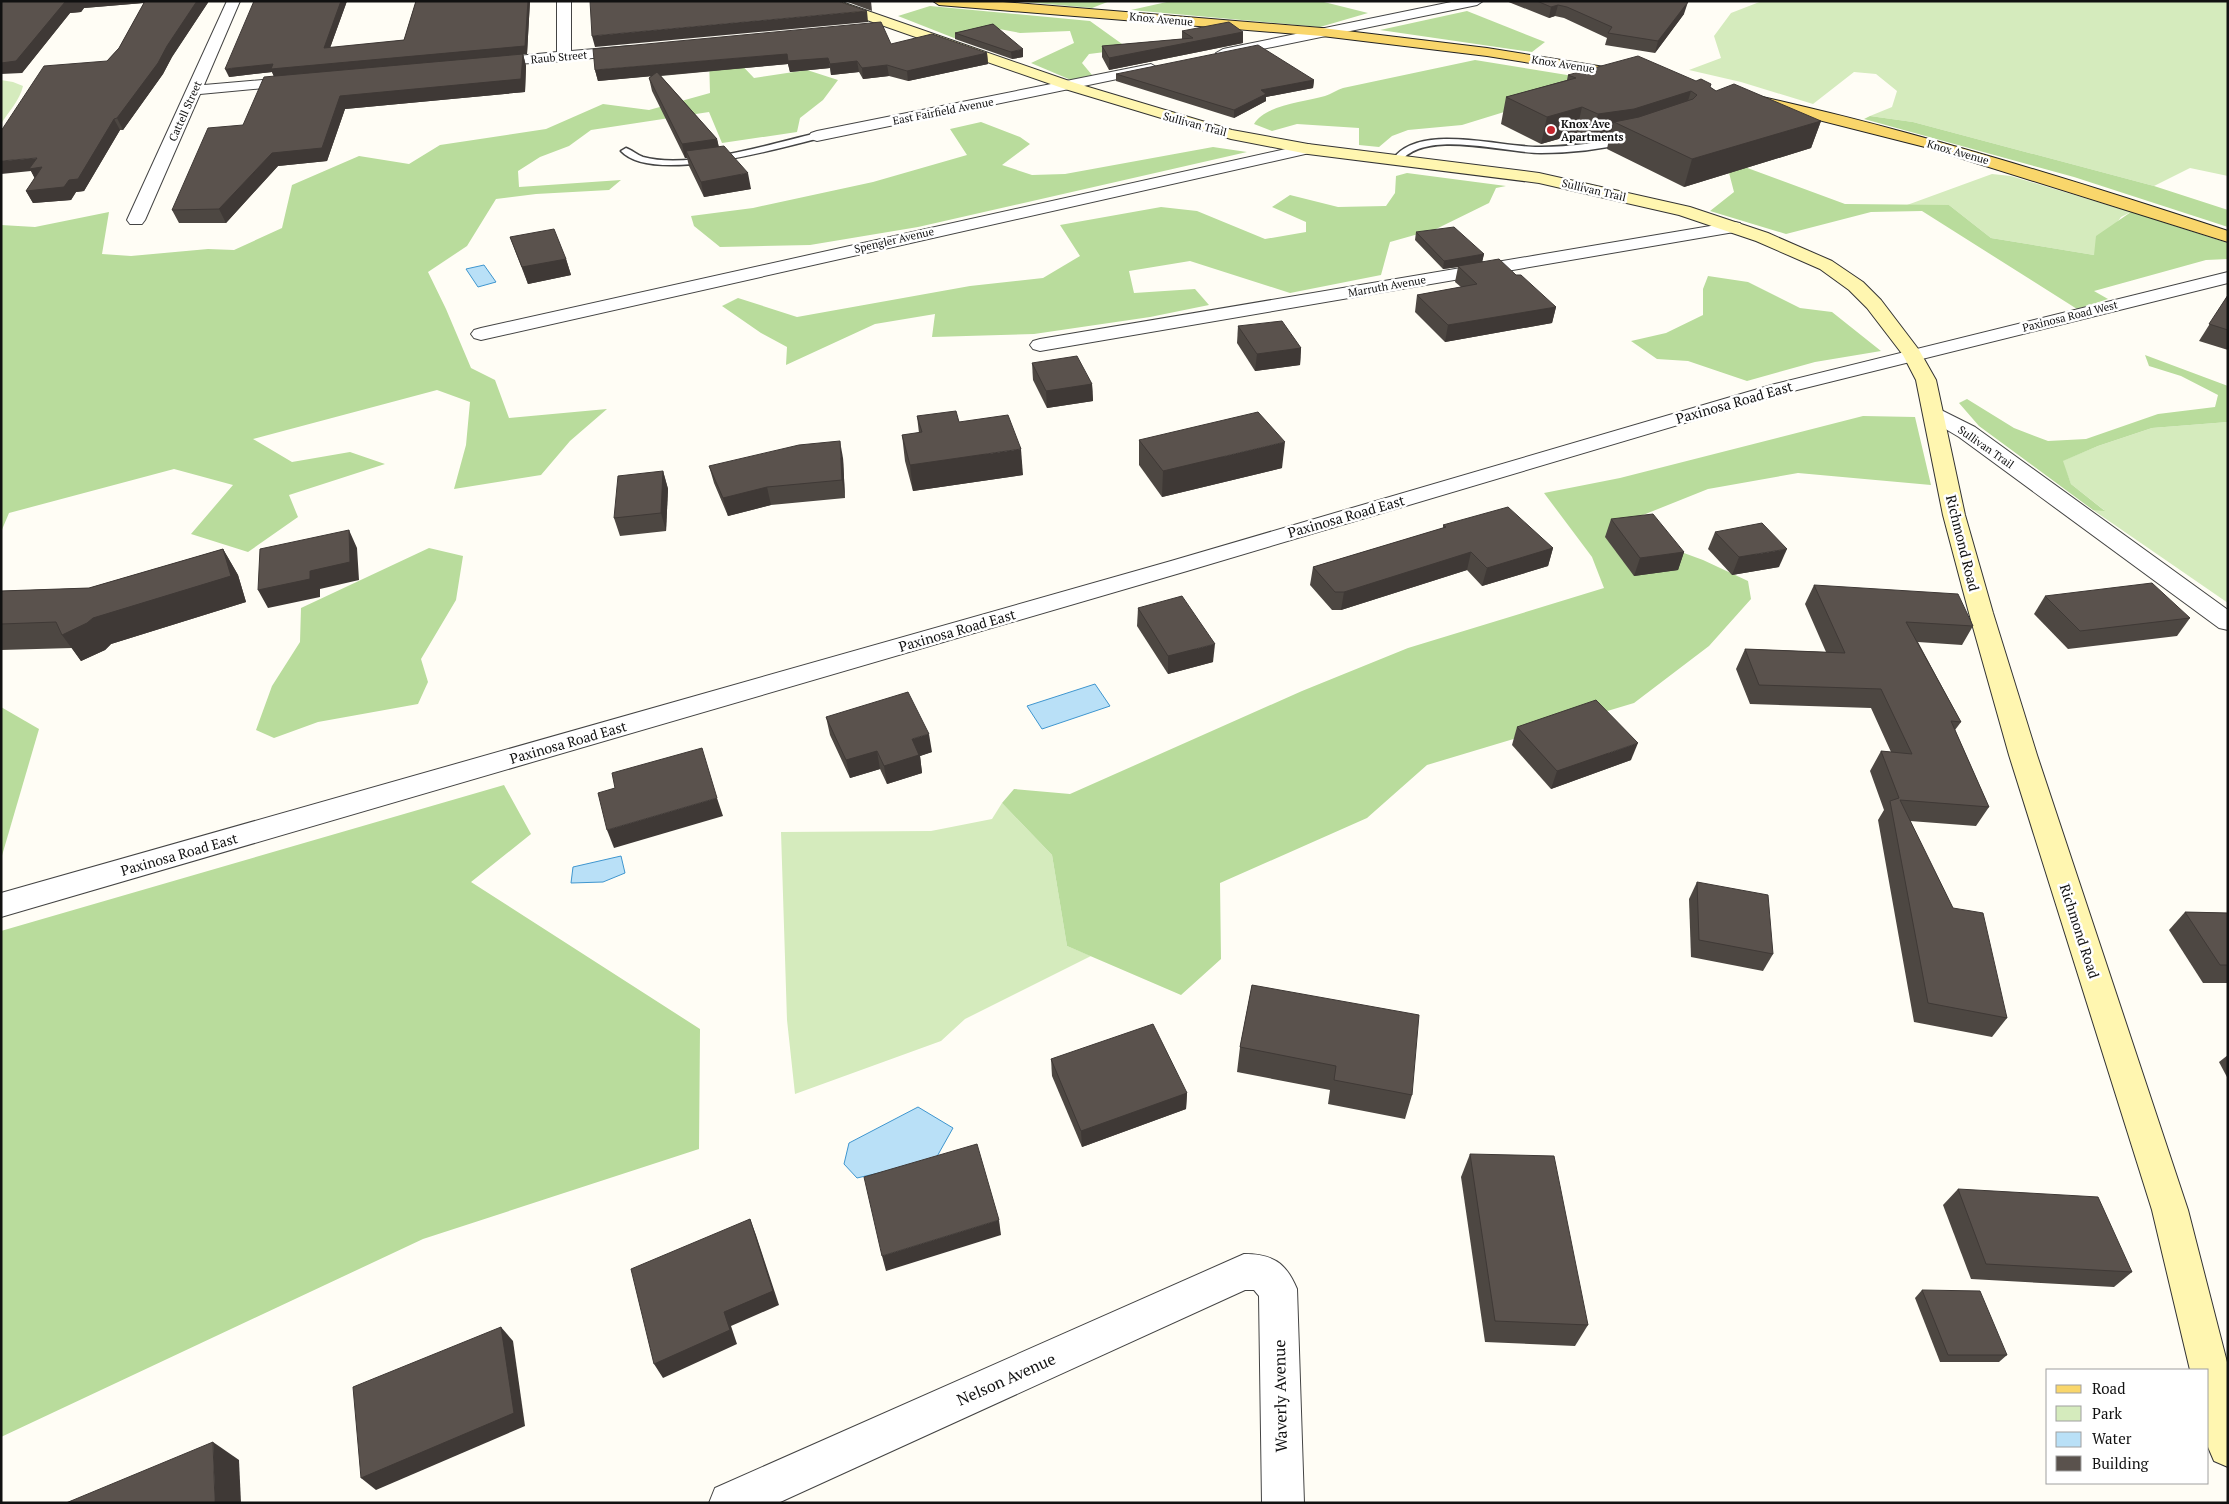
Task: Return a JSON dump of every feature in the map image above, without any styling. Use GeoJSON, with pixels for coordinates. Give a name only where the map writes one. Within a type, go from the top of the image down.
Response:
{"type":"FeatureCollection","features":[{"type":"Feature","properties":{"kind":"main road","name":"Knox Avenue"},"geometry":{"type":"LineString","coordinates":[[939,1],[1322,32],[1487,52],[1640,77]]}},
{"type":"Feature","properties":{"kind":"main road","name":"Knox Avenue"},"geometry":{"type":"LineString","coordinates":[[1730,94],[1839,120],[2009,166],[2228,237]]}},
{"type":"Feature","properties":{"kind":"street","name":"Cattell Street"},"geometry":{"type":"LineString","coordinates":[[136,220],[234,1]]}},
{"type":"Feature","properties":{"kind":"street"},"geometry":{"type":"LineString","coordinates":[[564,1],[564,56]]}},
{"type":"Feature","properties":{"kind":"street","name":"Sullivan Trail"},"geometry":{"type":"LineString","coordinates":[[826,1],[1070,86],[1190,123],[1269,142],[1308,149],[1398,159],[1538,178],[1574,185],[1684,211],[1779,244],[1826,265],[1856,286],[1884,316],[1912,354],[1926,380],[1934,414],[1967,432],[2228,622]]}},
{"type":"Feature","properties":{"kind":"street"},"geometry":{"type":"LineString","coordinates":[[1205,57],[1477,1]]}},
{"type":"Feature","properties":{"kind":"street"},"geometry":{"type":"LineString","coordinates":[[865,29],[894,26]]}},
{"type":"Feature","properties":{"kind":"street","name":"Raub Street"},"geometry":{"type":"LineString","coordinates":[[477,64],[642,49]]}},
{"type":"Feature","properties":{"kind":"street","name":"East Fairfield Avenue"},"geometry":{"type":"LineString","coordinates":[[817,136],[1166,65]]}},
{"type":"Feature","properties":{"kind":"street"},"geometry":{"type":"LineString","coordinates":[[194,90],[311,79]]}},
{"type":"Feature","properties":{"kind":"street","name":"Spengler Avenue"},"geometry":{"type":"LineString","coordinates":[[481,334],[1308,149]]}},
{"type":"Feature","properties":{"kind":"street","name":"Marruth Avenue"},"geometry":{"type":"LineString","coordinates":[[1040,345],[1734,227]]}},
{"type":"Feature","properties":{"kind":"street","name":"Paxinosa Road West"},"geometry":{"type":"LineString","coordinates":[[1912,354],[2228,277]]}},
{"type":"Feature","properties":{"kind":"street","name":"Paxinosa Road East"},"geometry":{"type":"LineString","coordinates":[[1,905],[1170,568],[1782,388],[1912,354]]}},
{"type":"Feature","properties":{"kind":"street","name":"Richmond Road"},"geometry":{"type":"LineString","coordinates":[[1934,414],[1954,514],[1981,613],[2023,755],[2170,1210],[2209,1369]]}},
{"type":"Feature","properties":{"kind":"street","name":"Nelson Avenue"},"geometry":{"type":"LineString","coordinates":[[730,1503],[1244,1272],[1262,1272],[1278,1289]]}},
{"type":"Feature","properties":{"kind":"street","name":"Waverly Avenue"},"geometry":{"type":"LineString","coordinates":[[1278,1289],[1282,1503]]}},
{"type":"Feature","properties":{"kind":"street","name":"Richmond Road"},"geometry":{"type":"LineString","coordinates":[[2209,1369],[2228,1447]]}},
{"type":"Feature","properties":{"kind":"lane"},"geometry":{"type":"LineString","coordinates":[[626,151],[638,158],[670,162],[713,158],[817,136]]}},
{"type":"Feature","properties":{"kind":"lane"},"geometry":{"type":"LineString","coordinates":[[1398,159],[1407,148],[1420,144],[1439,143],[1530,150],[1572,149],[1639,137]]}},
{"type":"Feature","properties":{"kind":"green space"},"geometry":{"type":"Polygon","coordinates":[[[1012,1],[1110,1],[1092,8],[1012,1]]]}},
{"type":"Feature","properties":{"kind":"green space"},"geometry":{"type":"Polygon","coordinates":[[[1171,1],[1320,1],[1368,13],[1320,27],[1131,10],[1171,1]]]}},
{"type":"Feature","properties":{"kind":"green space"},"geometry":{"type":"Polygon","coordinates":[[[1762,1],[2228,1],[2228,176],[2190,168],[2154,186],[1913,122],[1870,116],[1892,107],[1897,91],[1876,74],[1854,72],[1813,104],[1741,82],[1689,70],[1721,58],[1714,36],[1731,13],[1762,1]]]}},
{"type":"Feature","properties":{"kind":"green space"},"geometry":{"type":"Polygon","coordinates":[[[930,6],[1090,21],[1129,49],[1089,54],[1082,63],[1092,75],[1071,80],[1031,63],[1074,43],[1070,31],[1020,33],[994,28],[954,38],[898,16],[930,6]]]}},
{"type":"Feature","properties":{"kind":"green space"},"geometry":{"type":"Polygon","coordinates":[[[1467,11],[1545,42],[1532,52],[1380,30],[1467,11]]]}},
{"type":"Feature","properties":{"kind":"green space"},"geometry":{"type":"Polygon","coordinates":[[[733,56],[754,78],[807,70],[838,80],[823,100],[800,118],[797,132],[722,143],[709,112],[591,130],[569,146],[540,157],[518,171],[519,187],[621,180],[609,190],[536,194],[496,199],[467,246],[428,272],[471,368],[495,380],[509,418],[607,409],[570,441],[541,475],[454,489],[466,445],[470,402],[437,390],[253,439],[292,462],[350,452],[385,464],[289,495],[298,517],[248,552],[191,534],[233,485],[174,469],[9,513],[1,532],[1,225],[35,227],[109,212],[102,254],[131,256],[208,249],[234,250],[282,228],[292,185],[359,156],[409,164],[440,145],[546,129],[603,104],[649,110],[710,93],[709,57],[733,56]]]}},
{"type":"Feature","properties":{"kind":"green space"},"geometry":{"type":"Polygon","coordinates":[[[1475,60],[1604,81],[1462,125],[1408,130],[1392,136],[1379,147],[1359,145],[1359,128],[1297,124],[1272,131],[1254,124],[1267,112],[1276,108],[1325,96],[1343,88],[1475,60]]]}},
{"type":"Feature","properties":{"kind":"green space"},"geometry":{"type":"Polygon","coordinates":[[[1,80],[23,86],[17,101],[1,124],[1,80]]]}},
{"type":"Feature","properties":{"kind":"green space"},"geometry":{"type":"Polygon","coordinates":[[[1870,116],[1913,122],[2154,186],[2228,210],[2228,227],[2074,177],[1864,119],[1870,116]]]}},
{"type":"Feature","properties":{"kind":"green space"},"geometry":{"type":"Polygon","coordinates":[[[981,122],[1020,137],[1030,144],[1002,165],[1032,175],[1065,174],[1213,147],[1247,152],[918,227],[810,245],[720,247],[694,226],[691,216],[753,208],[873,182],[967,155],[950,129],[981,122]]]}},
{"type":"Feature","properties":{"kind":"green space"},"geometry":{"type":"Polygon","coordinates":[[[1742,166],[1845,204],[1949,205],[1991,238],[2094,255],[2096,236],[2131,212],[2228,243],[2228,259],[2206,260],[2094,291],[2108,299],[2077,309],[1922,211],[1871,212],[1786,234],[1710,211],[1734,192],[1728,169],[1742,166]]]}},
{"type":"Feature","properties":{"kind":"green space"},"geometry":{"type":"Polygon","coordinates":[[[1407,173],[1506,186],[1496,188],[1489,203],[1436,229],[1390,242],[1381,275],[1290,293],[1190,261],[1129,271],[1134,293],[1195,289],[1209,305],[1150,317],[1034,334],[932,337],[935,314],[875,324],[786,365],[787,347],[761,333],[722,306],[738,298],[797,317],[970,286],[1043,278],[1080,256],[1060,225],[1161,207],[1197,211],[1265,239],[1306,232],[1306,222],[1272,207],[1290,195],[1338,207],[1386,206],[1395,193],[1396,176],[1407,173]]]}},
{"type":"Feature","properties":{"kind":"green space"},"geometry":{"type":"Polygon","coordinates":[[[1992,174],[2011,176],[2131,212],[2121,217],[2094,255],[1991,238],[1949,205],[1907,205],[1992,174]]]}},
{"type":"Feature","properties":{"kind":"green space"},"geometry":{"type":"Polygon","coordinates":[[[1708,276],[1748,282],[1800,308],[1832,312],[1881,351],[1815,362],[1747,381],[1688,361],[1657,359],[1631,341],[1666,333],[1703,315],[1703,289],[1708,276]]]}},
{"type":"Feature","properties":{"kind":"green space"},"geometry":{"type":"Polygon","coordinates":[[[2145,355],[2228,386],[2228,422],[2152,428],[2098,446],[2063,461],[2071,484],[2105,511],[2093,510],[1979,426],[1959,403],[1967,399],[2014,428],[2048,441],[2086,439],[2158,414],[2215,407],[2218,395],[2181,376],[2149,366],[2145,355]]]}},
{"type":"Feature","properties":{"kind":"green space"},"geometry":{"type":"Polygon","coordinates":[[[1863,416],[1915,417],[1931,485],[1798,473],[1708,489],[1613,527],[1703,560],[1748,581],[1751,599],[1709,646],[1634,703],[1427,765],[1367,818],[1220,883],[1221,959],[1181,995],[1067,946],[1052,855],[1002,803],[1014,789],[1070,794],[1302,691],[1408,648],[1604,588],[1592,557],[1544,493],[1620,478],[1863,416]]]}},
{"type":"Feature","properties":{"kind":"green space"},"geometry":{"type":"Polygon","coordinates":[[[2228,422],[2228,603],[2093,510],[2104,510],[2071,484],[2062,461],[2098,446],[2152,428],[2228,422]]]}},
{"type":"Feature","properties":{"kind":"green space"},"geometry":{"type":"Polygon","coordinates":[[[429,548],[463,556],[456,600],[421,659],[428,682],[418,704],[318,722],[274,738],[256,730],[272,686],[300,642],[301,608],[429,548]]]}},
{"type":"Feature","properties":{"kind":"green space"},"geometry":{"type":"Polygon","coordinates":[[[1,707],[39,729],[1,859],[1,707]]]}},
{"type":"Feature","properties":{"kind":"green space"},"geometry":{"type":"Polygon","coordinates":[[[504,785],[531,834],[471,882],[700,1029],[699,1149],[423,1239],[1,1437],[1,931],[504,785]]]}},
{"type":"Feature","properties":{"kind":"green space"},"geometry":{"type":"Polygon","coordinates":[[[1002,803],[1052,855],[1067,946],[1091,956],[965,1019],[941,1041],[795,1094],[787,1020],[781,832],[931,831],[992,819],[1002,803]]]}},
{"type":"Feature","properties":{"kind":"water"},"geometry":{"type":"Polygon","coordinates":[[[484,265],[496,282],[478,287],[466,269],[484,265]]]}},
{"type":"Feature","properties":{"kind":"water"},"geometry":{"type":"Polygon","coordinates":[[[1095,684],[1110,706],[1042,729],[1027,706],[1095,684]]]}},
{"type":"Feature","properties":{"kind":"water"},"geometry":{"type":"Polygon","coordinates":[[[621,856],[625,873],[603,882],[571,883],[573,867],[621,856]]]}},
{"type":"Feature","properties":{"kind":"water"},"geometry":{"type":"Polygon","coordinates":[[[918,1107],[953,1128],[935,1160],[857,1178],[844,1164],[849,1143],[918,1107]]]}},
{"type":"Feature","properties":{"kind":"building"},"geometry":{"type":"Polygon","coordinates":[[[1,1],[75,1],[65,2],[16,61],[1,63],[1,1]]]}},
{"type":"Feature","properties":{"kind":"building"},"geometry":{"type":"Polygon","coordinates":[[[145,1],[197,1],[158,63],[117,118],[114,119],[78,179],[69,180],[64,187],[26,191],[42,167],[29,169],[37,158],[1,161],[1,131],[44,66],[107,61],[119,48],[145,1]]]}},
{"type":"Feature","properties":{"kind":"building"},"geometry":{"type":"Polygon","coordinates":[[[254,1],[341,1],[324,48],[404,40],[416,1],[528,1],[525,46],[271,69],[273,64],[225,69],[254,1]]]}},
{"type":"Feature","properties":{"kind":"building"},"geometry":{"type":"Polygon","coordinates":[[[590,1],[838,1],[867,11],[592,36],[590,1]]]}},
{"type":"Feature","properties":{"kind":"building"},"geometry":{"type":"Polygon","coordinates":[[[1537,1],[1688,2],[1658,41],[1608,33],[1612,27],[1567,7],[1558,5],[1551,7],[1537,1]]]}},
{"type":"Feature","properties":{"kind":"building"},"geometry":{"type":"Polygon","coordinates":[[[881,22],[891,44],[932,34],[987,53],[907,71],[887,65],[862,68],[857,61],[830,64],[828,58],[788,61],[787,54],[595,70],[593,49],[881,22]]]}},
{"type":"Feature","properties":{"kind":"building"},"geometry":{"type":"Polygon","coordinates":[[[1229,22],[1243,32],[1109,58],[1102,46],[1193,38],[1182,31],[1229,22]]]}},
{"type":"Feature","properties":{"kind":"building"},"geometry":{"type":"Polygon","coordinates":[[[993,24],[1023,49],[1011,52],[955,33],[993,24]]]}},
{"type":"Feature","properties":{"kind":"building"},"geometry":{"type":"Polygon","coordinates":[[[1258,45],[1314,80],[1261,90],[1266,94],[1234,110],[1116,74],[1258,45]]]}},
{"type":"Feature","properties":{"kind":"building"},"geometry":{"type":"Polygon","coordinates":[[[523,54],[521,79],[340,96],[322,148],[272,153],[219,209],[172,210],[208,128],[243,125],[264,77],[523,54]]]}},
{"type":"Feature","properties":{"kind":"building"},"geometry":{"type":"Polygon","coordinates":[[[1638,56],[1696,81],[1701,79],[1711,84],[1710,87],[1716,91],[1734,84],[1821,121],[1692,159],[1614,122],[1639,117],[1693,99],[1697,95],[1691,91],[1634,109],[1598,114],[1582,107],[1547,117],[1506,97],[1576,78],[1568,75],[1638,56]]]}},
{"type":"Feature","properties":{"kind":"building"},"geometry":{"type":"Polygon","coordinates":[[[657,72],[717,139],[682,144],[649,78],[657,72]]]}},
{"type":"Feature","properties":{"kind":"building"},"geometry":{"type":"Polygon","coordinates":[[[724,146],[748,173],[701,182],[686,151],[724,146]]]}},
{"type":"Feature","properties":{"kind":"building"},"geometry":{"type":"Polygon","coordinates":[[[1454,227],[1484,254],[1444,261],[1416,232],[1454,227]]]}},
{"type":"Feature","properties":{"kind":"building"},"geometry":{"type":"Polygon","coordinates":[[[554,229],[566,259],[522,267],[510,237],[554,229]]]}},
{"type":"Feature","properties":{"kind":"building"},"geometry":{"type":"Polygon","coordinates":[[[1499,259],[1516,275],[1521,275],[1556,307],[1448,325],[1417,295],[1477,284],[1458,266],[1499,259]]]}},
{"type":"Feature","properties":{"kind":"building"},"geometry":{"type":"Polygon","coordinates":[[[2228,295],[2228,330],[2209,324],[2228,295]]]}},
{"type":"Feature","properties":{"kind":"building"},"geometry":{"type":"Polygon","coordinates":[[[1282,321],[1301,348],[1257,354],[1238,326],[1282,321]]]}},
{"type":"Feature","properties":{"kind":"building"},"geometry":{"type":"Polygon","coordinates":[[[1077,356],[1092,384],[1046,391],[1032,363],[1077,356]]]}},
{"type":"Feature","properties":{"kind":"building"},"geometry":{"type":"Polygon","coordinates":[[[956,411],[959,422],[1008,415],[1021,449],[910,465],[902,435],[922,432],[917,416],[956,411]]]}},
{"type":"Feature","properties":{"kind":"building"},"geometry":{"type":"Polygon","coordinates":[[[1258,412],[1285,442],[1163,471],[1139,440],[1258,412]]]}},
{"type":"Feature","properties":{"kind":"building"},"geometry":{"type":"Polygon","coordinates":[[[840,441],[842,480],[767,487],[723,498],[709,466],[799,445],[840,441]]]}},
{"type":"Feature","properties":{"kind":"building"},"geometry":{"type":"Polygon","coordinates":[[[663,471],[661,513],[614,518],[618,476],[663,471]]]}},
{"type":"Feature","properties":{"kind":"building"},"geometry":{"type":"Polygon","coordinates":[[[1508,507],[1553,548],[1487,568],[1471,552],[1344,592],[1335,592],[1313,567],[1446,527],[1443,525],[1508,507]]]}},
{"type":"Feature","properties":{"kind":"building"},"geometry":{"type":"Polygon","coordinates":[[[1653,514],[1684,552],[1640,558],[1611,519],[1653,514]]]}},
{"type":"Feature","properties":{"kind":"building"},"geometry":{"type":"Polygon","coordinates":[[[1762,523],[1787,549],[1739,557],[1715,532],[1762,523]]]}},
{"type":"Feature","properties":{"kind":"building"},"geometry":{"type":"Polygon","coordinates":[[[349,530],[350,562],[310,571],[310,579],[258,590],[260,549],[349,530]]]}},
{"type":"Feature","properties":{"kind":"building"},"geometry":{"type":"Polygon","coordinates":[[[223,549],[231,576],[93,618],[62,635],[56,622],[1,624],[1,591],[89,588],[223,549]]]}},
{"type":"Feature","properties":{"kind":"building"},"geometry":{"type":"Polygon","coordinates":[[[2152,583],[2190,618],[2080,631],[2045,596],[2152,583]]]}},
{"type":"Feature","properties":{"kind":"building"},"geometry":{"type":"Polygon","coordinates":[[[1814,585],[1958,594],[1973,626],[1906,622],[1961,722],[1951,721],[1989,807],[1900,800],[1953,908],[1983,913],[2007,1018],[1928,1003],[1890,801],[1899,798],[1881,751],[1912,754],[1881,689],[1759,685],[1745,649],[1845,653],[1814,585]]]}},
{"type":"Feature","properties":{"kind":"building"},"geometry":{"type":"Polygon","coordinates":[[[1182,596],[1215,644],[1168,656],[1138,608],[1182,596]]]}},
{"type":"Feature","properties":{"kind":"building"},"geometry":{"type":"Polygon","coordinates":[[[908,692],[929,734],[912,739],[919,755],[884,766],[877,751],[846,760],[826,717],[908,692]]]}},
{"type":"Feature","properties":{"kind":"building"},"geometry":{"type":"Polygon","coordinates":[[[1596,700],[1638,743],[1557,771],[1517,727],[1596,700]]]}},
{"type":"Feature","properties":{"kind":"building"},"geometry":{"type":"Polygon","coordinates":[[[702,748],[717,798],[607,830],[598,793],[615,788],[612,773],[702,748]]]}},
{"type":"Feature","properties":{"kind":"building"},"geometry":{"type":"Polygon","coordinates":[[[1697,882],[1768,895],[1773,954],[1699,940],[1697,882]]]}},
{"type":"Feature","properties":{"kind":"building"},"geometry":{"type":"Polygon","coordinates":[[[2185,912],[2228,913],[2228,965],[2220,965],[2185,912]]]}},
{"type":"Feature","properties":{"kind":"building"},"geometry":{"type":"Polygon","coordinates":[[[1252,985],[1419,1015],[1412,1095],[1334,1080],[1336,1066],[1240,1047],[1252,985]]]}},
{"type":"Feature","properties":{"kind":"building"},"geometry":{"type":"Polygon","coordinates":[[[1153,1024],[1187,1093],[1081,1131],[1051,1059],[1153,1024]]]}},
{"type":"Feature","properties":{"kind":"building"},"geometry":{"type":"Polygon","coordinates":[[[977,1144],[999,1220],[882,1256],[864,1177],[977,1144]]]}},
{"type":"Feature","properties":{"kind":"building"},"geometry":{"type":"Polygon","coordinates":[[[1470,1154],[1554,1156],[1588,1325],[1495,1321],[1470,1154]]]}},
{"type":"Feature","properties":{"kind":"building"},"geometry":{"type":"Polygon","coordinates":[[[1958,1189],[2098,1197],[2132,1272],[1986,1264],[1958,1189]]]}},
{"type":"Feature","properties":{"kind":"building"},"geometry":{"type":"Polygon","coordinates":[[[750,1219],[773,1291],[724,1312],[730,1330],[654,1364],[631,1269],[750,1219]]]}},
{"type":"Feature","properties":{"kind":"building"},"geometry":{"type":"Polygon","coordinates":[[[1922,1290],[1980,1291],[2007,1355],[1948,1355],[1922,1290]]]}},
{"type":"Feature","properties":{"kind":"building"},"geometry":{"type":"Polygon","coordinates":[[[501,1327],[514,1413],[361,1478],[353,1387],[501,1327]]]}},
{"type":"Feature","properties":{"kind":"building"},"geometry":{"type":"Polygon","coordinates":[[[213,1442],[215,1503],[66,1503],[213,1442]]]}},
{"type":"Feature","properties":{"kind":"place","name":"Knox Ave Apartments"},"geometry":{"type":"Point","coordinates":[1551,130]}}]}
